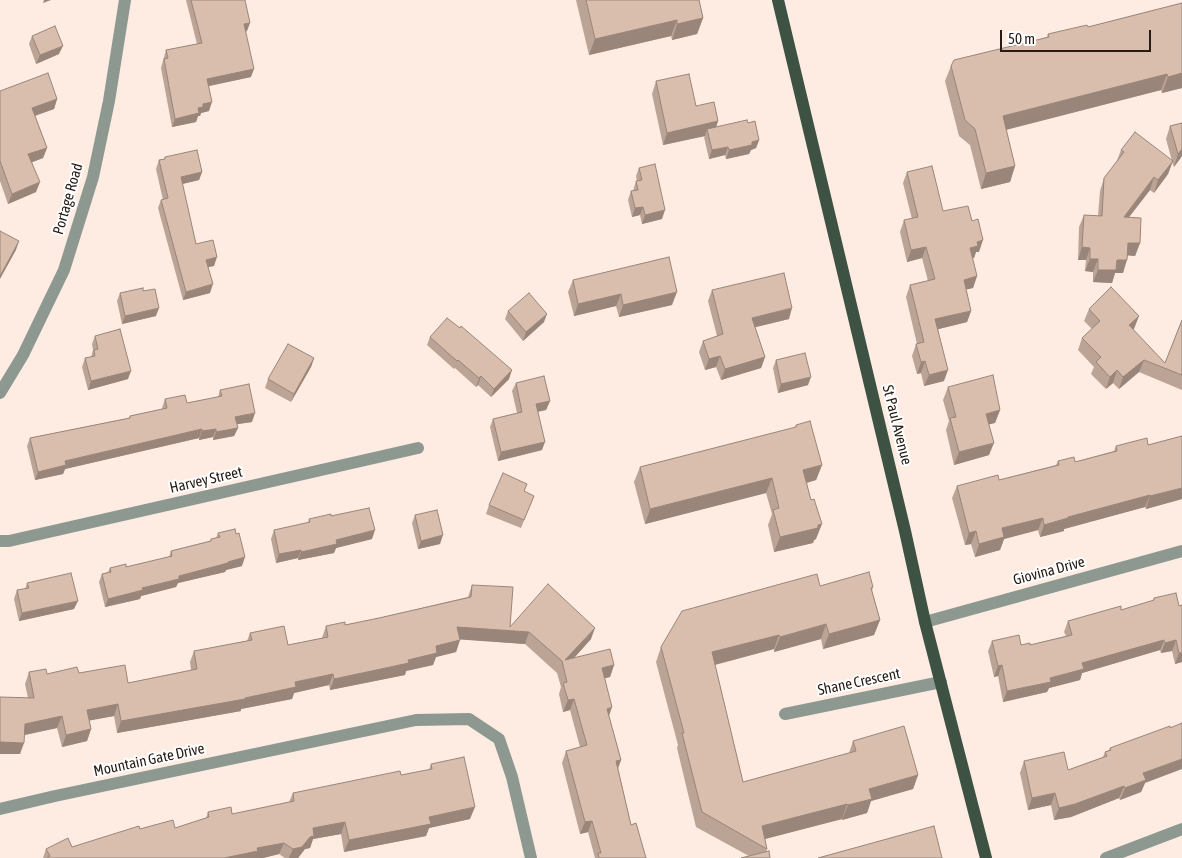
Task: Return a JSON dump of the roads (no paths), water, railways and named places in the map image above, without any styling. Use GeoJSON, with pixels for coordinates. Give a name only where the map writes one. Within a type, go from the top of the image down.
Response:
{"type":"FeatureCollection","features":[{"type":"Feature","properties":{"kind":"main road","name":"St Paul Avenue"},"geometry":{"type":"LineString","coordinates":[[778,0],[926,622],[986,858]]}},
{"type":"Feature","properties":{"kind":"street","name":"Portage Road"},"geometry":{"type":"LineString","coordinates":[[0,393],[23,355],[64,270],[93,177],[109,101],[125,0]]}},
{"type":"Feature","properties":{"kind":"street","name":"Harvey Street"},"geometry":{"type":"LineString","coordinates":[[0,541],[9,541],[418,448]]}},
{"type":"Feature","properties":{"kind":"street","name":"Giovina Drive"},"geometry":{"type":"LineString","coordinates":[[926,622],[1182,551]]}},
{"type":"Feature","properties":{"kind":"street","name":"Shane Crescent"},"geometry":{"type":"LineString","coordinates":[[785,714],[941,682]]}},
{"type":"Feature","properties":{"kind":"street","name":"Mountain Gate Drive"},"geometry":{"type":"LineString","coordinates":[[0,810],[55,796],[416,720],[469,719],[499,739],[512,777],[531,858]]}},
{"type":"Feature","properties":{"kind":"street"},"geometry":{"type":"LineString","coordinates":[[1106,858],[1182,829]]}}]}
